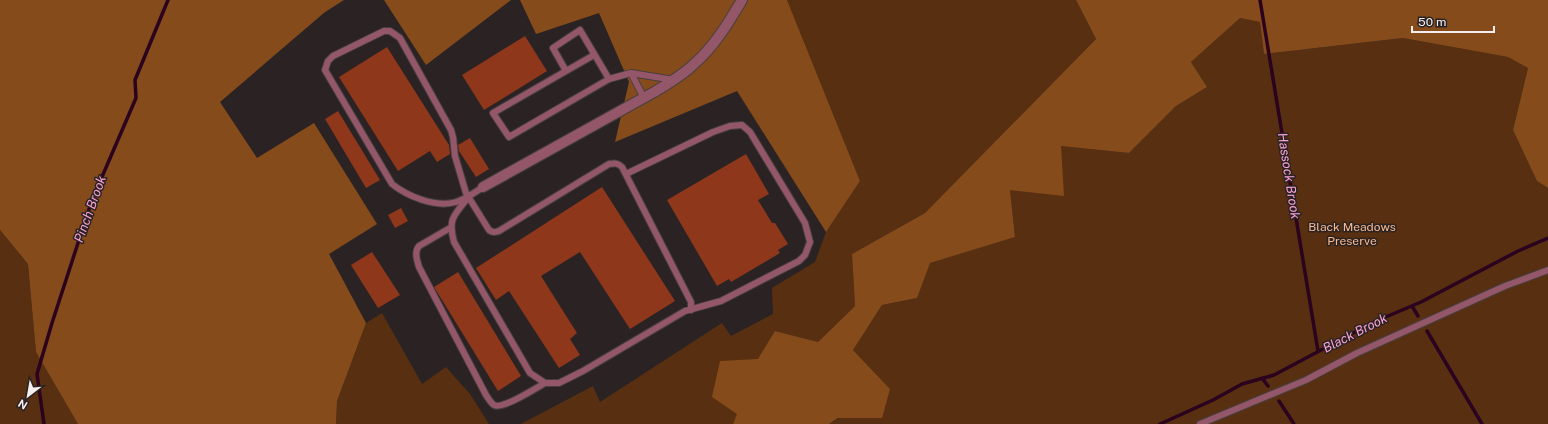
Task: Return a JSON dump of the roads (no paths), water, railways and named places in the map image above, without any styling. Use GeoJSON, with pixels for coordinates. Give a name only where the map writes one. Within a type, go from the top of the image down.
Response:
{"type":"FeatureCollection","features":[{"type":"Feature","properties":{"kind":"street"},"geometry":{"type":"LineString","coordinates":[[483,187],[674,80],[707,52],[742,0]]}},
{"type":"Feature","properties":{"kind":"lane"},"geometry":{"type":"LineString","coordinates":[[566,71],[553,48],[580,30],[609,79]]}},
{"type":"Feature","properties":{"kind":"lane"},"geometry":{"type":"LineString","coordinates":[[468,198],[455,203],[438,203],[414,196],[392,184],[325,70],[328,61],[333,56],[384,31],[390,31],[400,38],[451,130],[455,156],[468,198],[489,230],[495,232],[499,231],[609,164],[619,164],[626,174],[691,302],[691,310]]}},
{"type":"Feature","properties":{"kind":"lane"},"geometry":{"type":"LineString","coordinates":[[594,55],[493,113],[509,137],[609,79],[630,73],[674,80]]}},
{"type":"Feature","properties":{"kind":"lane"},"geometry":{"type":"LineString","coordinates":[[630,73],[644,98]]}},
{"type":"Feature","properties":{"kind":"lane"},"geometry":{"type":"LineString","coordinates":[[450,228],[416,249],[419,266],[486,395],[494,405],[499,406],[506,404],[545,383],[559,383],[583,371],[685,311],[721,301],[799,261],[805,255],[810,242],[805,223],[750,132],[742,125],[730,126],[713,132],[626,174]]}},
{"type":"Feature","properties":{"kind":"lane"},"geometry":{"type":"LineString","coordinates":[[483,187],[468,198],[455,213],[450,228],[454,242],[530,373],[545,383]]}},
{"type":"Feature","properties":{"kind":"lane"},"geometry":{"type":"LineString","coordinates":[[1200,424],[1306,380],[1357,353],[1505,286],[1548,270]]}},
{"type":"Feature","properties":{"kind":"waterway","name":"Pinch Brook"},"geometry":{"type":"LineString","coordinates":[[44,424],[37,374],[92,200],[136,98],[135,80],[168,0]]}},
{"type":"Feature","properties":{"kind":"waterway","name":"Hassock Brook"},"geometry":{"type":"LineString","coordinates":[[1260,0],[1318,351]]}},
{"type":"Feature","properties":{"kind":"waterway","name":"Black Brook"},"geometry":{"type":"LineString","coordinates":[[1160,424],[1213,400],[1242,384],[1274,375],[1374,322],[1421,302],[1518,251],[1548,238]]}},
{"type":"Feature","properties":{"kind":"waterway"},"geometry":{"type":"LineString","coordinates":[[1412,306],[1418,316]]}},
{"type":"Feature","properties":{"kind":"waterway"},"geometry":{"type":"LineString","coordinates":[[1427,331],[1482,424]]}},
{"type":"Feature","properties":{"kind":"waterway"},"geometry":{"type":"LineString","coordinates":[[1262,378],[1268,386]]}},
{"type":"Feature","properties":{"kind":"waterway"},"geometry":{"type":"LineString","coordinates":[[1279,401],[1294,424]]}},
{"type":"Feature","properties":{"kind":"park label","name":"Black Meadows Preserve"},"geometry":{"type":"Point","coordinates":[1352,234]}}]}
